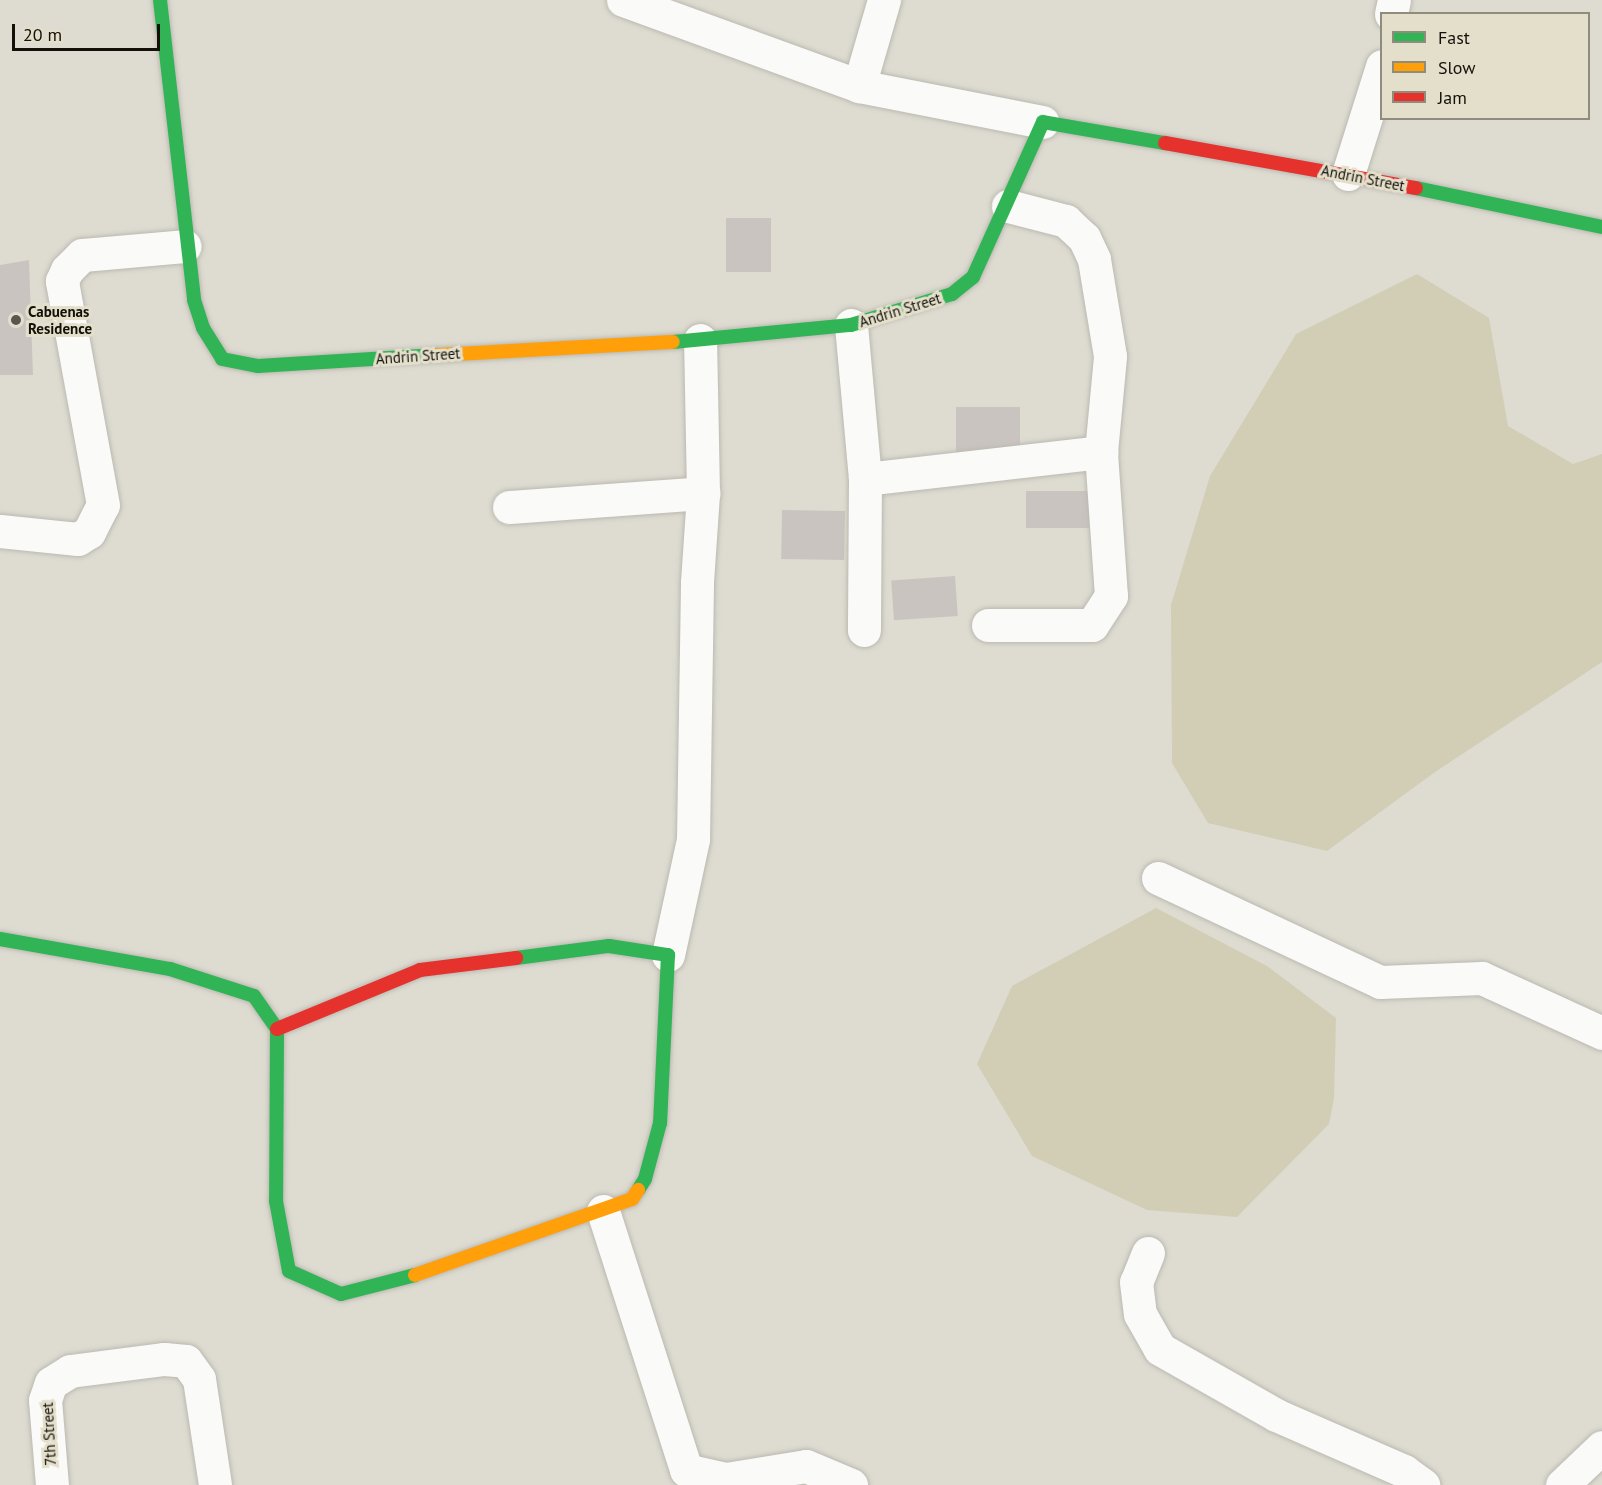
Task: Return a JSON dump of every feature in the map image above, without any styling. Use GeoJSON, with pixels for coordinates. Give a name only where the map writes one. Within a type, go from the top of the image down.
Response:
{"type":"FeatureCollection","features":[{"type":"Feature","properties":{"kind":"street"},"geometry":{"type":"LineString","coordinates":[[0,531],[78,539],[89,532],[103,505],[62,281],[67,270],[82,255],[185,246],[160,0]]}},
{"type":"Feature","properties":{"kind":"street"},"geometry":{"type":"LineString","coordinates":[[623,0],[859,86],[1043,122]]}},
{"type":"Feature","properties":{"kind":"street"},"geometry":{"type":"LineString","coordinates":[[859,86],[884,0]]}},
{"type":"Feature","properties":{"kind":"street"},"geometry":{"type":"LineString","coordinates":[[1348,174],[1380,72]]}},
{"type":"Feature","properties":{"kind":"street","name":"Andrin Street"},"geometry":{"type":"LineString","coordinates":[[185,246],[194,300],[203,328],[222,359],[258,366],[700,340],[851,325],[952,294],[973,277],[1008,206],[1043,122],[1348,174],[1602,227]]}},
{"type":"Feature","properties":{"kind":"street"},"geometry":{"type":"LineString","coordinates":[[988,625],[1092,625],[1111,596],[1101,452],[1110,356],[1094,259],[1084,238],[1066,221],[1008,206]]}},
{"type":"Feature","properties":{"kind":"street"},"geometry":{"type":"LineString","coordinates":[[851,325],[865,479],[864,630]]}},
{"type":"Feature","properties":{"kind":"street"},"geometry":{"type":"LineString","coordinates":[[0,939],[171,969],[254,996],[277,1029],[276,1201],[289,1271],[341,1294],[430,1271],[632,1199],[645,1179],[655,1150],[668,955],[693,839],[697,582],[704,493],[700,340]]}},
{"type":"Feature","properties":{"kind":"street"},"geometry":{"type":"LineString","coordinates":[[865,479],[1101,452]]}},
{"type":"Feature","properties":{"kind":"street"},"geometry":{"type":"LineString","coordinates":[[509,507],[704,493]]}},
{"type":"Feature","properties":{"kind":"street"},"geometry":{"type":"LineString","coordinates":[[1158,878],[1380,982],[1482,978],[1602,1033]]}},
{"type":"Feature","properties":{"kind":"street"},"geometry":{"type":"LineString","coordinates":[[277,1029],[420,970],[609,946],[668,955]]}},
{"type":"Feature","properties":{"kind":"street"},"geometry":{"type":"LineString","coordinates":[[603,1211],[686,1470],[726,1479],[806,1466],[851,1485]]}},
{"type":"Feature","properties":{"kind":"street"},"geometry":{"type":"LineString","coordinates":[[1148,1253],[1136,1282],[1140,1314],[1160,1349],[1276,1415],[1404,1471],[1423,1485]]}},
{"type":"Feature","properties":{"kind":"street","name":"7th Street"},"geometry":{"type":"LineString","coordinates":[[52,1485],[45,1400],[51,1383],[70,1371],[164,1359],[186,1361],[199,1379],[215,1485]]}},
{"type":"Feature","properties":{"kind":"street"},"geometry":{"type":"LineString","coordinates":[[1562,1485],[1602,1447]]}},
{"type":"Feature","properties":{"kind":"shaded area"},"geometry":{"type":"Polygon","coordinates":[[[1417,274],[1489,318],[1508,426],[1573,464],[1602,454],[1602,662],[1435,772],[1327,851],[1208,823],[1172,763],[1171,605],[1210,476],[1296,334],[1417,274]]]}},
{"type":"Feature","properties":{"kind":"shaded area"},"geometry":{"type":"Polygon","coordinates":[[[1156,908],[1267,966],[1336,1018],[1334,1099],[1329,1124],[1237,1217],[1147,1210],[1032,1156],[977,1064],[1012,986],[1156,908]]]}},
{"type":"Feature","properties":{"kind":"building"},"geometry":{"type":"Polygon","coordinates":[[[726,218],[771,218],[771,272],[726,272],[726,218]]]}},
{"type":"Feature","properties":{"kind":"building","name":"Cabuenas Residence"},"geometry":{"type":"Polygon","coordinates":[[[29,260],[33,375],[0,375],[0,265],[29,260]]]}},
{"type":"Feature","properties":{"kind":"building"},"geometry":{"type":"Polygon","coordinates":[[[956,407],[1020,407],[1020,459],[956,459],[956,407]]]}},
{"type":"Feature","properties":{"kind":"building"},"geometry":{"type":"Polygon","coordinates":[[[1026,491],[1089,491],[1089,528],[1026,528],[1026,491]]]}},
{"type":"Feature","properties":{"kind":"building"},"geometry":{"type":"Polygon","coordinates":[[[782,510],[845,511],[844,560],[781,559],[782,510]]]}},
{"type":"Feature","properties":{"kind":"building"},"geometry":{"type":"Polygon","coordinates":[[[955,576],[958,616],[894,620],[891,580],[955,576]]]}},
{"type":"Feature","properties":{"kind":"traffic: fast"},"geometry":{"type":"LineString","coordinates":[[160,0],[194,300],[203,328],[222,359],[258,366],[437,355]]}},
{"type":"Feature","properties":{"kind":"traffic: fast"},"geometry":{"type":"LineString","coordinates":[[673,342],[851,325],[952,294],[973,277],[1043,122],[1165,143]]}},
{"type":"Feature","properties":{"kind":"traffic: fast"},"geometry":{"type":"LineString","coordinates":[[1416,188],[1602,227]]}},
{"type":"Feature","properties":{"kind":"traffic: fast"},"geometry":{"type":"LineString","coordinates":[[0,939],[170,969],[254,996],[277,1029],[276,1201],[289,1271],[341,1294],[415,1275]]}},
{"type":"Feature","properties":{"kind":"traffic: fast"},"geometry":{"type":"LineString","coordinates":[[516,958],[609,946],[668,955],[660,1123],[645,1179],[638,1190]]}},
{"type":"Feature","properties":{"kind":"traffic: slow"},"geometry":{"type":"LineString","coordinates":[[437,355],[673,342]]}},
{"type":"Feature","properties":{"kind":"traffic: slow"},"geometry":{"type":"LineString","coordinates":[[415,1275],[632,1199],[638,1190]]}},
{"type":"Feature","properties":{"kind":"traffic: jam"},"geometry":{"type":"LineString","coordinates":[[1165,143],[1416,188]]}},
{"type":"Feature","properties":{"kind":"traffic: jam"},"geometry":{"type":"LineString","coordinates":[[277,1029],[420,970],[516,958]]}},
{"type":"Feature","properties":{"kind":"place","name":"Cabuenas Residence"},"geometry":{"type":"Point","coordinates":[16,320]}}]}
